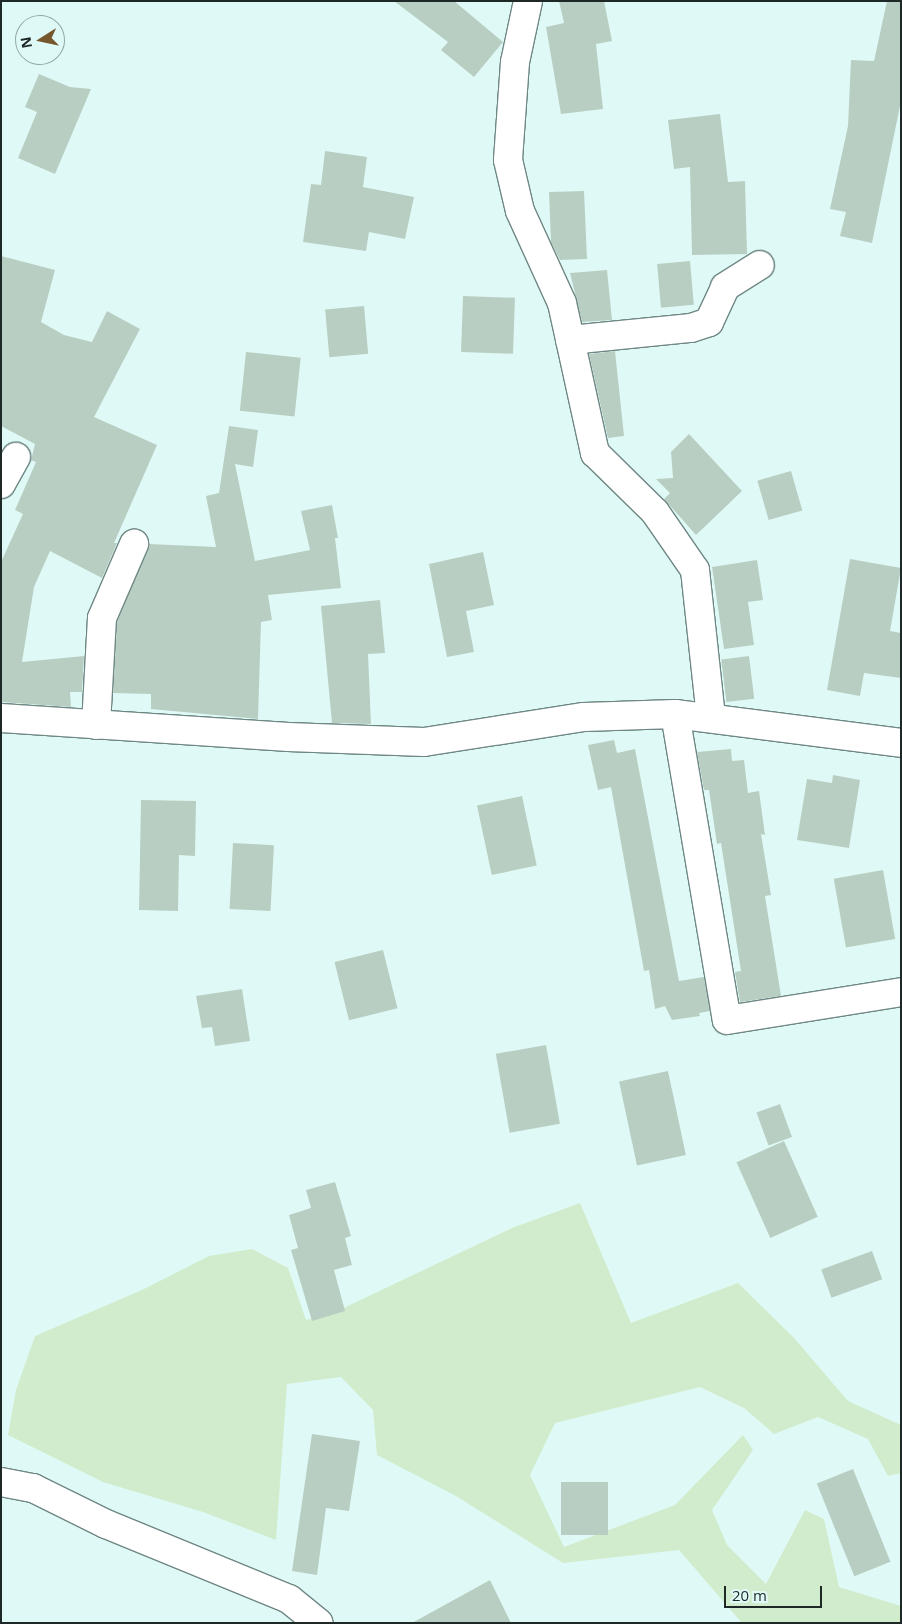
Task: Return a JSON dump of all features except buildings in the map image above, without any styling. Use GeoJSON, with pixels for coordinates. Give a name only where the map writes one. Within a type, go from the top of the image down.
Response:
{"type":"FeatureCollection","features":[{"type":"Feature","properties":{"kind":"street"},"geometry":{"type":"LineString","coordinates":[[528,1],[514,62],[508,160],[520,211],[562,303],[596,454],[655,512],[695,570],[712,718]]}},
{"type":"Feature","properties":{"kind":"street"},"geometry":{"type":"LineString","coordinates":[[570,340],[691,328],[709,322],[724,287],[760,265]]}},
{"type":"Feature","properties":{"kind":"street"},"geometry":{"type":"LineString","coordinates":[[1,484],[16,457]]}},
{"type":"Feature","properties":{"kind":"street"},"geometry":{"type":"LineString","coordinates":[[96,725],[102,618],[134,544]]}},
{"type":"Feature","properties":{"kind":"street"},"geometry":{"type":"LineString","coordinates":[[675,714],[727,1020],[901,992]]}},
{"type":"Feature","properties":{"kind":"street"},"geometry":{"type":"LineString","coordinates":[[1,718],[96,725],[424,742],[584,717],[675,714],[901,743]]}},
{"type":"Feature","properties":{"kind":"street"},"geometry":{"type":"LineString","coordinates":[[1,1482],[33,1488],[106,1524],[288,1599],[319,1623]]}},
{"type":"Feature","properties":{"kind":"green space"},"geometry":{"type":"Polygon","coordinates":[[[580,1203],[631,1323],[738,1283],[794,1338],[848,1401],[901,1425],[901,1473],[888,1476],[868,1439],[818,1417],[774,1434],[744,1408],[700,1387],[555,1423],[530,1475],[564,1547],[675,1505],[743,1435],[753,1450],[712,1510],[727,1545],[766,1584],[805,1510],[824,1519],[839,1587],[901,1606],[901,1623],[742,1623],[679,1550],[563,1563],[456,1496],[377,1455],[373,1410],[341,1377],[287,1384],[276,1540],[203,1512],[103,1482],[8,1435],[16,1390],[35,1336],[142,1290],[209,1256],[252,1249],[288,1268],[306,1320],[331,1314],[512,1228],[580,1203]]]}}]}
